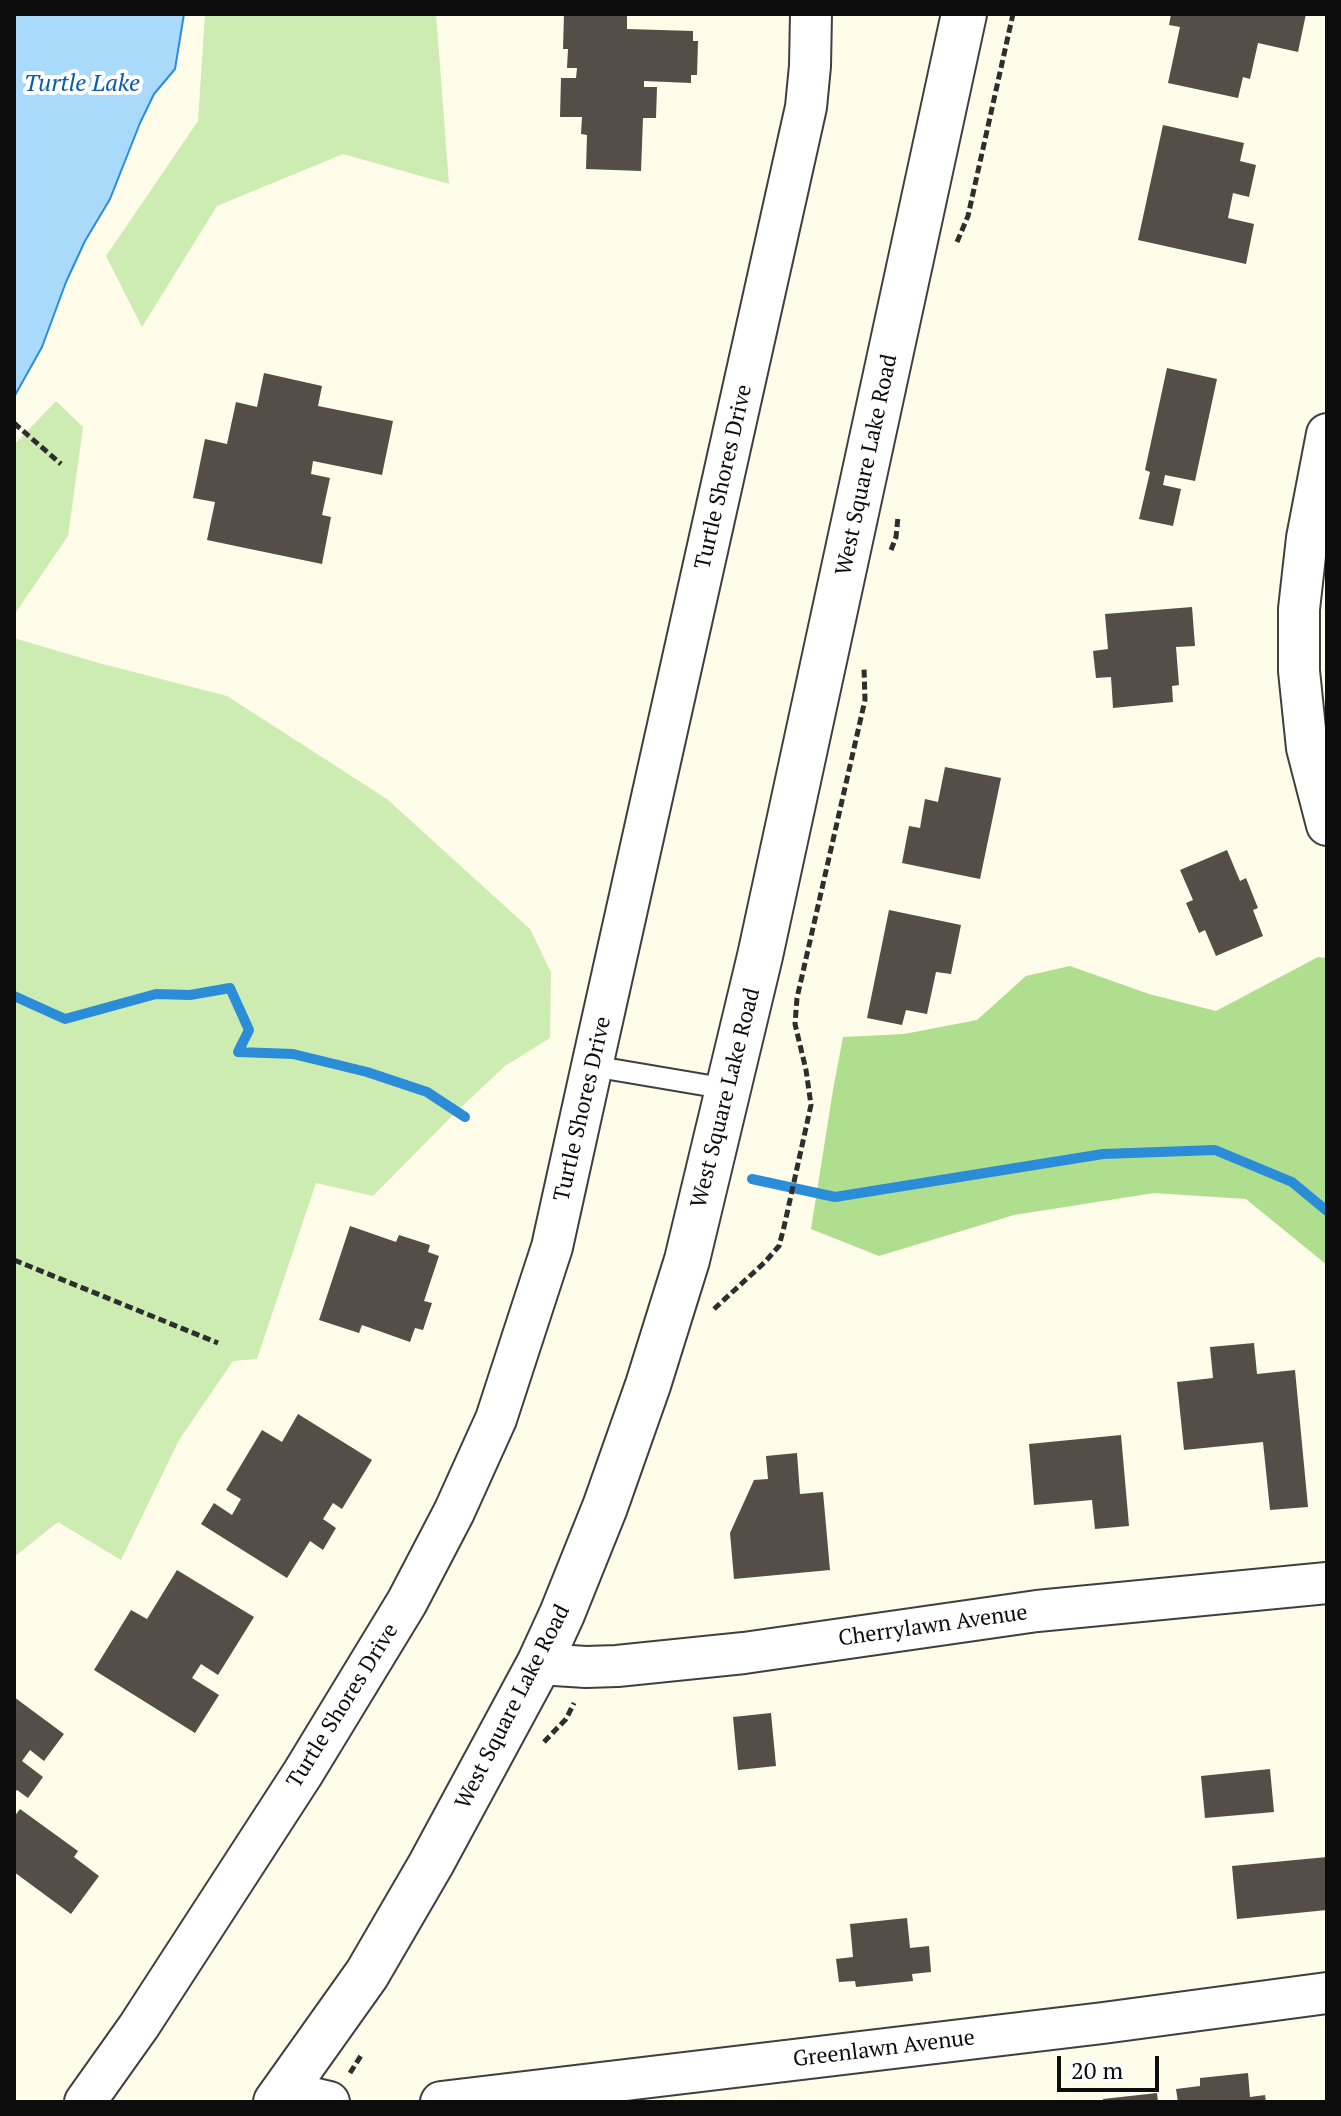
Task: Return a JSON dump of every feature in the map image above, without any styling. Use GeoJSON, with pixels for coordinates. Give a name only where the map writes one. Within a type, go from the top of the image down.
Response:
{"type":"FeatureCollection","features":[{"type":"Feature","properties":{"kind":"street","name":"Turtle Shores Drive"},"geometry":{"type":"LineString","coordinates":[[85,2102],[139,2026],[303,1773],[407,1602],[454,1512],[496,1419],[552,1247],[806,107],[811,14]]}},
{"type":"Feature","properties":{"kind":"street","name":"West Square Lake Road"},"geometry":{"type":"LineString","coordinates":[[281,2095],[367,1974],[431,1864],[539,1664],[605,1507],[648,1385],[687,1260],[791,820],[964,14]]}},
{"type":"Feature","properties":{"kind":"street"},"geometry":{"type":"LineString","coordinates":[[1327,434],[1307,538],[1299,609],[1299,671],[1307,748],[1327,825]]}},
{"type":"Feature","properties":{"kind":"street","name":"Cherrylawn Avenue"},"geometry":{"type":"LineString","coordinates":[[539,1664],[586,1667],[744,1653],[1037,1611],[1327,1583]]}},
{"type":"Feature","properties":{"kind":"street","name":"Greenlawn Avenue"},"geometry":{"type":"LineString","coordinates":[[441,2102],[1103,2023],[1327,1993]]}},
{"type":"Feature","properties":{"kind":"street"},"geometry":{"type":"LineString","coordinates":[[281,2095],[329,2102]]}},
{"type":"Feature","properties":{"kind":"lane"},"geometry":{"type":"LineString","coordinates":[[592,1066],[728,1089]]}},
{"type":"Feature","properties":{"kind":"path"},"geometry":{"type":"LineString","coordinates":[[957,243],[968,216],[1013,14]]}},
{"type":"Feature","properties":{"kind":"path"},"geometry":{"type":"LineString","coordinates":[[14,423],[61,464]]}},
{"type":"Feature","properties":{"kind":"path"},"geometry":{"type":"LineString","coordinates":[[886,563],[896,537],[898,512]]}},
{"type":"Feature","properties":{"kind":"path"},"geometry":{"type":"LineString","coordinates":[[784,1227],[810,1117],[811,1097],[795,1024],[797,998],[865,700],[864,662]]}},
{"type":"Feature","properties":{"kind":"path"},"geometry":{"type":"LineString","coordinates":[[14,1260],[218,1343]]}},
{"type":"Feature","properties":{"kind":"green space"},"geometry":{"type":"Polygon","coordinates":[[[205,14],[436,14],[449,184],[343,154],[217,206],[142,327],[106,256],[198,121],[205,14]]]}},
{"type":"Feature","properties":{"kind":"green space"},"geometry":{"type":"Polygon","coordinates":[[[56,401],[83,427],[68,536],[14,615],[14,445],[56,401]]]}},
{"type":"Feature","properties":{"kind":"green space"},"geometry":{"type":"Polygon","coordinates":[[[14,638],[227,696],[387,799],[530,929],[551,972],[550,1038],[505,1066],[373,1196],[316,1183],[257,1359],[233,1361],[179,1440],[121,1560],[58,1522],[14,1557],[14,638]]]}},
{"type":"Feature","properties":{"kind":"green space"},"geometry":{"type":"Polygon","coordinates":[[[1318,957],[1327,958],[1327,1265],[1246,1199],[1154,1193],[1014,1215],[879,1256],[811,1229],[843,1037],[904,1034],[977,1020],[1026,976],[1070,966],[1149,994],[1216,1011],[1318,957]]]}},
{"type":"Feature","properties":{"kind":"water","name":"Turtle Lake"},"geometry":{"type":"Polygon","coordinates":[[[14,14],[184,14],[175,69],[154,94],[110,199],[85,241],[66,282],[42,347],[14,397],[14,14]]]}},
{"type":"Feature","properties":{"kind":"building"},"geometry":{"type":"Polygon","coordinates":[[[564,14],[627,14],[627,29],[693,31],[693,41],[698,41],[697,75],[691,75],[691,83],[644,81],[644,87],[657,87],[656,118],[643,118],[641,171],[586,169],[587,135],[581,134],[582,117],[560,117],[561,78],[576,78],[577,68],[567,68],[568,49],[563,49],[564,14]]]}},
{"type":"Feature","properties":{"kind":"building"},"geometry":{"type":"Polygon","coordinates":[[[1171,14],[1306,14],[1298,52],[1258,43],[1250,79],[1243,77],[1238,98],[1168,83],[1180,27],[1169,25],[1171,14]]]}},
{"type":"Feature","properties":{"kind":"building"},"geometry":{"type":"Polygon","coordinates":[[[1163,125],[1244,143],[1240,161],[1256,165],[1249,197],[1233,193],[1228,218],[1254,224],[1246,264],[1138,240],[1163,125]]]}},
{"type":"Feature","properties":{"kind":"building"},"geometry":{"type":"Polygon","coordinates":[[[1167,368],[1217,379],[1195,481],[1165,475],[1163,485],[1181,489],[1173,526],[1139,519],[1150,472],[1145,470],[1167,368]]]}},
{"type":"Feature","properties":{"kind":"building"},"geometry":{"type":"Polygon","coordinates":[[[264,373],[322,386],[318,406],[393,421],[382,475],[313,461],[311,474],[330,478],[322,515],[331,517],[322,564],[207,540],[215,502],[193,498],[205,439],[227,444],[236,402],[257,407],[264,373]]]}},
{"type":"Feature","properties":{"kind":"building"},"geometry":{"type":"Polygon","coordinates":[[[1192,607],[1195,646],[1176,647],[1179,685],[1172,686],[1173,702],[1113,708],[1111,677],[1096,678],[1093,651],[1108,649],[1105,614],[1192,607]]]}},
{"type":"Feature","properties":{"kind":"building"},"geometry":{"type":"Polygon","coordinates":[[[945,767],[1001,778],[980,879],[902,863],[909,826],[920,828],[925,799],[938,802],[945,767]]]}},
{"type":"Feature","properties":{"kind":"building"},"geometry":{"type":"Polygon","coordinates":[[[1227,850],[1240,881],[1246,878],[1258,908],[1253,910],[1263,936],[1216,956],[1205,930],[1199,933],[1186,903],[1193,900],[1180,870],[1227,850]]]}},
{"type":"Feature","properties":{"kind":"building"},"geometry":{"type":"Polygon","coordinates":[[[889,910],[961,925],[951,974],[936,972],[927,1014],[906,1010],[902,1025],[867,1018],[889,910]]]}},
{"type":"Feature","properties":{"kind":"building"},"geometry":{"type":"Polygon","coordinates":[[[350,1226],[396,1242],[399,1235],[430,1245],[428,1252],[439,1256],[424,1301],[432,1303],[423,1330],[415,1328],[410,1342],[362,1325],[359,1333],[319,1320],[350,1226]]]}},
{"type":"Feature","properties":{"kind":"building"},"geometry":{"type":"Polygon","coordinates":[[[1254,1343],[1257,1374],[1295,1370],[1308,1507],[1270,1510],[1263,1442],[1184,1450],[1177,1382],[1213,1378],[1210,1347],[1254,1343]]]}},
{"type":"Feature","properties":{"kind":"building"},"geometry":{"type":"Polygon","coordinates":[[[298,1414],[372,1460],[342,1509],[333,1503],[323,1519],[336,1528],[323,1550],[310,1541],[287,1578],[201,1524],[214,1503],[232,1515],[241,1499],[226,1490],[262,1430],[282,1442],[298,1414]]]}},
{"type":"Feature","properties":{"kind":"building"},"geometry":{"type":"Polygon","coordinates":[[[1121,1435],[1129,1526],[1095,1529],[1092,1500],[1034,1505],[1029,1444],[1121,1435]]]}},
{"type":"Feature","properties":{"kind":"building"},"geometry":{"type":"Polygon","coordinates":[[[797,1453],[800,1494],[823,1492],[830,1570],[734,1579],[730,1533],[754,1480],[768,1479],[766,1456],[797,1453]]]}},
{"type":"Feature","properties":{"kind":"building"},"geometry":{"type":"Polygon","coordinates":[[[177,1570],[254,1617],[218,1675],[201,1664],[192,1678],[219,1695],[195,1733],[94,1670],[131,1610],[147,1619],[177,1570]]]}},
{"type":"Feature","properties":{"kind":"building"},"geometry":{"type":"Polygon","coordinates":[[[14,1697],[64,1734],[44,1761],[30,1750],[22,1761],[43,1777],[28,1798],[17,1790],[14,1794],[14,1697]]]}},
{"type":"Feature","properties":{"kind":"building"},"geometry":{"type":"Polygon","coordinates":[[[771,1713],[776,1766],[738,1770],[733,1717],[771,1713]]]}},
{"type":"Feature","properties":{"kind":"building"},"geometry":{"type":"Polygon","coordinates":[[[1270,1769],[1274,1812],[1205,1818],[1201,1776],[1270,1769]]]}},
{"type":"Feature","properties":{"kind":"building"},"geometry":{"type":"Polygon","coordinates":[[[20,1809],[78,1851],[74,1857],[99,1876],[71,1914],[14,1872],[14,1817],[20,1809]]]}},
{"type":"Feature","properties":{"kind":"building"},"geometry":{"type":"Polygon","coordinates":[[[1327,1857],[1327,1910],[1237,1919],[1232,1866],[1327,1857]]]}},
{"type":"Feature","properties":{"kind":"building"},"geometry":{"type":"Polygon","coordinates":[[[907,1918],[910,1948],[929,1946],[931,1972],[912,1974],[913,1981],[856,1987],[855,1981],[839,1982],[836,1959],[853,1957],[850,1924],[907,1918]]]}},
{"type":"Feature","properties":{"kind":"building"},"geometry":{"type":"Polygon","coordinates":[[[1248,2073],[1250,2097],[1265,2095],[1266,2102],[1178,2102],[1176,2089],[1200,2086],[1200,2078],[1248,2073]]]}},
{"type":"Feature","properties":{"kind":"building"},"geometry":{"type":"Polygon","coordinates":[[[1157,2093],[1158,2102],[1103,2102],[1103,2099],[1157,2093]]]}},
{"type":"Feature","properties":{"kind":"waterway"},"geometry":{"type":"LineString","coordinates":[[14,996],[65,1019],[156,994],[190,995],[230,988],[249,1030],[238,1052],[293,1054],[367,1072],[427,1092],[465,1117]]}},
{"type":"Feature","properties":{"kind":"waterway"},"geometry":{"type":"LineString","coordinates":[[752,1179],[835,1197],[1103,1154],[1215,1150],[1292,1182],[1327,1211]]}}]}
